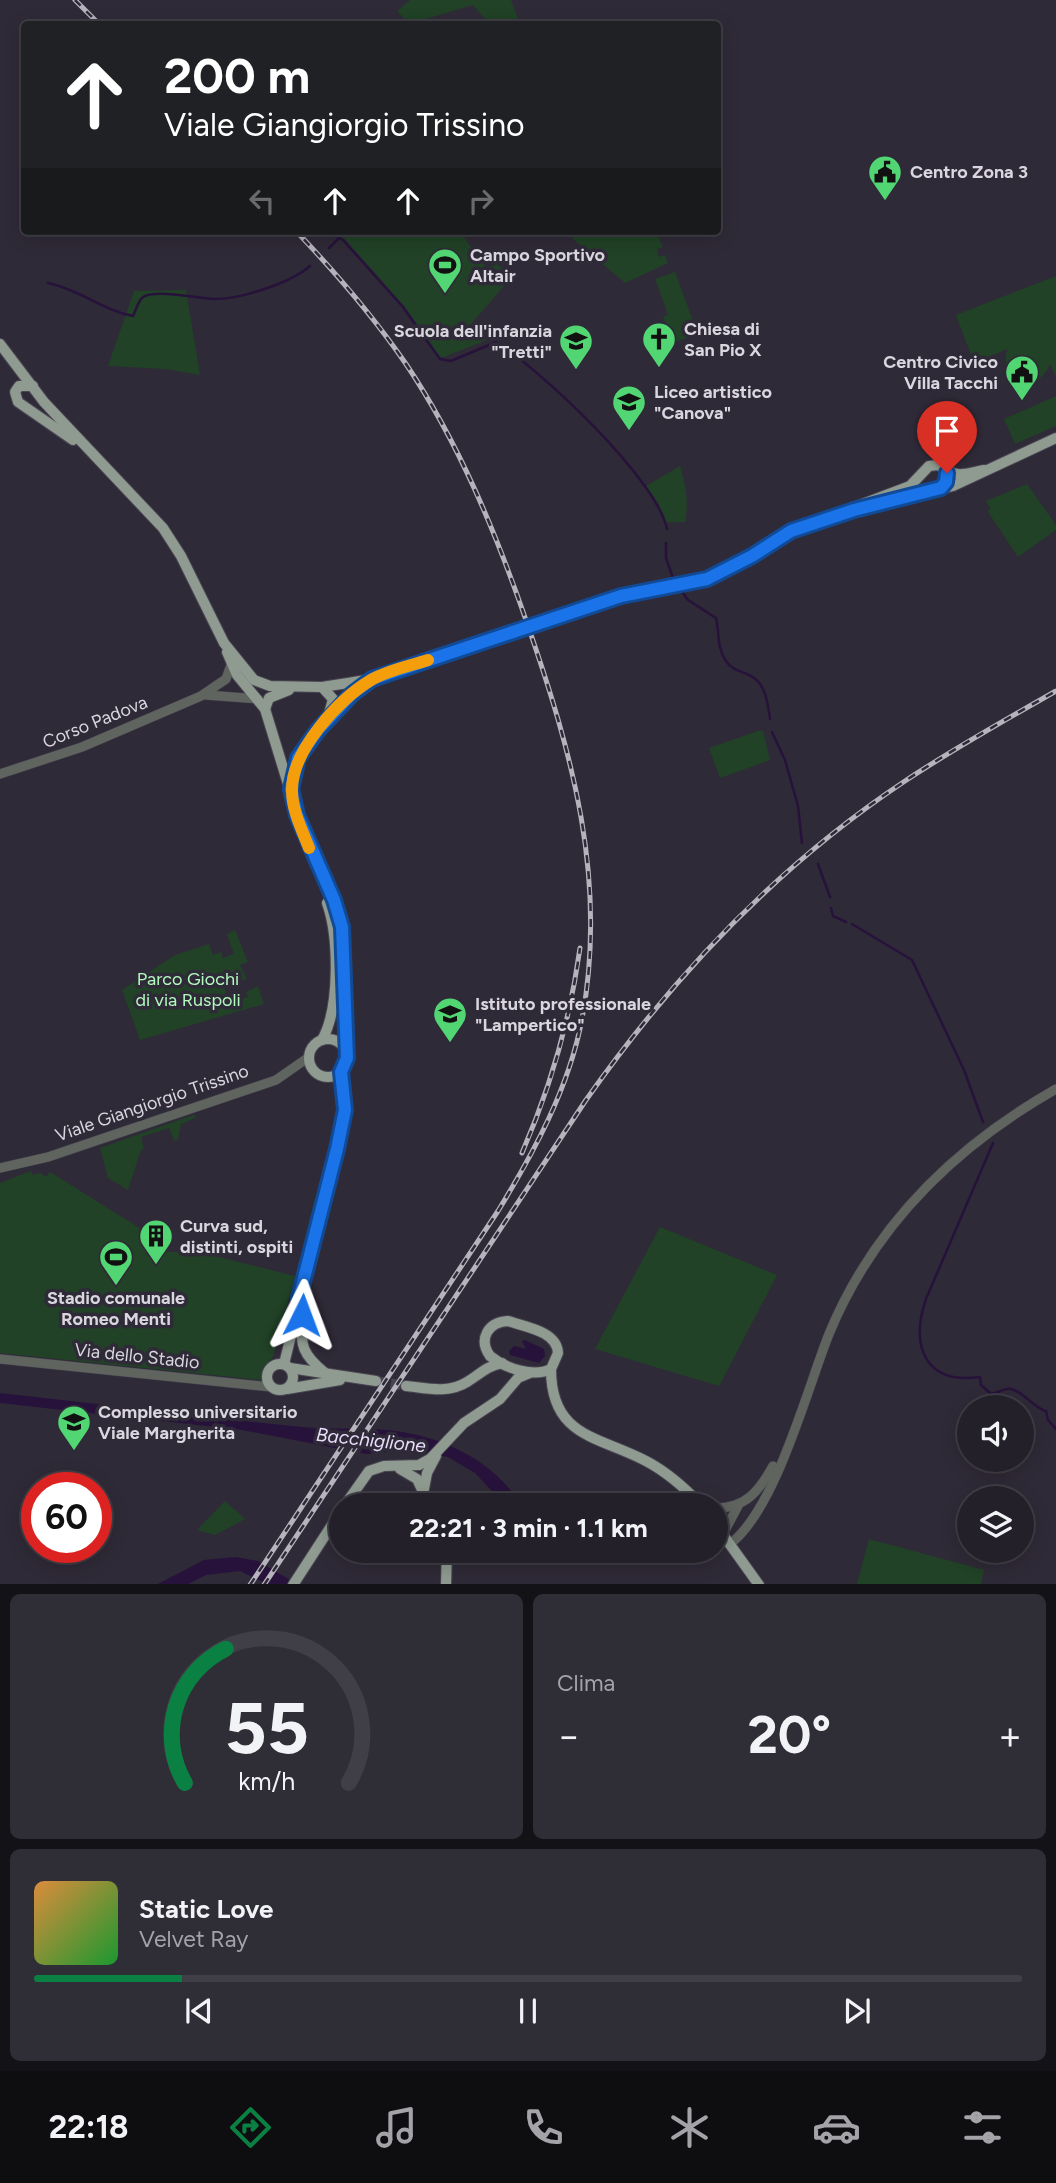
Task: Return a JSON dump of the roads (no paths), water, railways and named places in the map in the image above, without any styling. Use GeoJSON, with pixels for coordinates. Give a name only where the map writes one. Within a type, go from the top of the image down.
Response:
{"type":"FeatureCollection","features":[{"type":"Feature","properties":{"kind":"main road"},"geometry":{"type":"LineString","coordinates":[[0,344],[92,454],[163,528],[181,556],[238,671],[262,704],[282,758],[292,801]]}},
{"type":"Feature","properties":{"kind":"main road"},"geometry":{"type":"LineString","coordinates":[[8,356],[19,386],[16,399],[92,454]]}},
{"type":"Feature","properties":{"kind":"main road"},"geometry":{"type":"LineString","coordinates":[[19,386],[29,384],[36,390]]}},
{"type":"Feature","properties":{"kind":"main road"},"geometry":{"type":"LineString","coordinates":[[24,405],[34,402],[36,390]]}},
{"type":"Feature","properties":{"kind":"main road"},"geometry":{"type":"LineString","coordinates":[[854,510],[953,486],[1056,438]]}},
{"type":"Feature","properties":{"kind":"main road"},"geometry":{"type":"LineString","coordinates":[[854,510],[910,486],[932,465],[942,467],[947,473],[984,470]]}},
{"type":"Feature","properties":{"kind":"main road"},"geometry":{"type":"LineString","coordinates":[[938,488],[947,473]]}},
{"type":"Feature","properties":{"kind":"main road"},"geometry":{"type":"LineString","coordinates":[[922,476],[923,482],[938,488]]}},
{"type":"Feature","properties":{"kind":"main road","name":"Viale Giangiorgio Trissino"},"geometry":{"type":"LineString","coordinates":[[238,671],[270,685],[321,687],[372,679],[642,590],[707,579],[752,556],[791,531],[854,510]]}},
{"type":"Feature","properties":{"kind":"main road"},"geometry":{"type":"LineString","coordinates":[[224,643],[238,671]]}},
{"type":"Feature","properties":{"kind":"main road","name":"Viale Giangiorgio Trissino"},"geometry":{"type":"LineString","coordinates":[[309,1057],[313,1046],[322,1040],[332,1010],[334,931],[315,863],[292,801],[293,774],[298,758],[327,719],[372,679]]}},
{"type":"Feature","properties":{"kind":"main road"},"geometry":{"type":"LineString","coordinates":[[262,704],[275,694],[306,687]]}},
{"type":"Feature","properties":{"kind":"main road"},"geometry":{"type":"LineString","coordinates":[[321,687],[333,699],[327,719]]}},
{"type":"Feature","properties":{"kind":"main road"},"geometry":{"type":"LineString","coordinates":[[282,758],[291,762],[298,758]]}},
{"type":"Feature","properties":{"kind":"main road","name":"Viale Giangiorgio Trissino"},"geometry":{"type":"LineString","coordinates":[[287,1366],[299,1298],[345,1110],[341,1072],[346,1063],[342,927],[334,900],[315,863]]}},
{"type":"Feature","properties":{"kind":"main road"},"geometry":{"type":"LineString","coordinates":[[322,1040],[335,1040],[344,1048]]}},
{"type":"Feature","properties":{"kind":"main road"},"geometry":{"type":"LineString","coordinates":[[309,1057],[317,1073],[329,1077],[343,1091]]}},
{"type":"Feature","properties":{"kind":"main road"},"geometry":{"type":"LineString","coordinates":[[329,1077],[341,1072]]}},
{"type":"Feature","properties":{"kind":"main road"},"geometry":{"type":"LineString","coordinates":[[299,1298],[303,1348],[310,1360],[326,1374]]}},
{"type":"Feature","properties":{"kind":"main road"},"geometry":{"type":"LineString","coordinates":[[483,1369],[487,1352],[484,1340],[487,1331],[495,1324],[508,1321],[544,1334],[555,1341],[558,1353],[551,1369],[552,1391]]}},
{"type":"Feature","properties":{"kind":"main road"},"geometry":{"type":"LineString","coordinates":[[487,1352],[504,1364],[534,1373],[552,1391],[564,1418],[577,1431],[659,1468],[687,1493]]}},
{"type":"Feature","properties":{"kind":"main road"},"geometry":{"type":"LineString","coordinates":[[406,1386],[447,1389],[464,1384],[483,1369],[504,1364]]}},
{"type":"Feature","properties":{"kind":"main road"},"geometry":{"type":"LineString","coordinates":[[504,1364],[512,1380],[510,1387]]}},
{"type":"Feature","properties":{"kind":"main road"},"geometry":{"type":"LineString","coordinates":[[271,1387],[267,1381],[269,1370],[275,1365],[287,1366],[293,1381],[286,1390]]}},
{"type":"Feature","properties":{"kind":"main road","name":"Via dello Stadio"},"geometry":{"type":"LineString","coordinates":[[287,1366],[347,1379],[376,1381]]}},
{"type":"Feature","properties":{"kind":"main road"},"geometry":{"type":"LineString","coordinates":[[424,1492],[434,1458],[457,1431],[500,1399],[510,1387],[534,1373],[551,1369]]}},
{"type":"Feature","properties":{"kind":"main road","name":"Via dello Stadio"},"geometry":{"type":"LineString","coordinates":[[271,1387],[286,1390],[347,1379]]}},
{"type":"Feature","properties":{"kind":"main road"},"geometry":{"type":"LineString","coordinates":[[353,1493],[369,1471],[384,1466],[397,1468],[419,1465],[434,1458]]}},
{"type":"Feature","properties":{"kind":"main road"},"geometry":{"type":"LineString","coordinates":[[397,1468],[417,1479],[424,1492]]}},
{"type":"Feature","properties":{"kind":"main road"},"geometry":{"type":"LineString","coordinates":[[294,1582],[329,1529]]}},
{"type":"Feature","properties":{"kind":"main road"},"geometry":{"type":"LineString","coordinates":[[728,1541],[759,1584]]}},
{"type":"Feature","properties":{"kind":"main road"},"geometry":{"type":"LineString","coordinates":[[446,1584],[447,1563]]}},
{"type":"Feature","properties":{"kind":"street","name":"Corso Padova"},"geometry":{"type":"LineString","coordinates":[[0,774],[82,747],[201,696],[238,671]]}},
{"type":"Feature","properties":{"kind":"street","name":"Corso Padova"},"geometry":{"type":"LineString","coordinates":[[201,696],[262,704]]}},
{"type":"Feature","properties":{"kind":"street","name":"Viale Giangiorgio Trissino"},"geometry":{"type":"LineString","coordinates":[[0,1168],[48,1157],[276,1080],[309,1057]]}},
{"type":"Feature","properties":{"kind":"street"},"geometry":{"type":"LineString","coordinates":[[730,1544],[749,1525],[787,1444],[840,1310],[888,1228],[963,1150],[1004,1120],[1056,1089]]}},
{"type":"Feature","properties":{"kind":"street","name":"Via dello Stadio"},"geometry":{"type":"LineString","coordinates":[[0,1359],[271,1387]]}},
{"type":"Feature","properties":{"kind":"street"},"geometry":{"type":"LineString","coordinates":[[728,1517],[761,1487],[787,1444]]}},
{"type":"Feature","properties":{"kind":"street"},"geometry":{"type":"LineString","coordinates":[[728,1506],[739,1505]]}},
{"type":"Feature","properties":{"kind":"water"},"geometry":{"type":"Polygon","coordinates":[[[522,1341],[544,1349],[545,1356],[539,1363],[510,1355],[509,1351],[514,1346],[526,1349],[522,1341]]]}},
{"type":"Feature","properties":{"kind":"water","name":"Bacchiglione"},"geometry":{"type":"Polygon","coordinates":[[[0,1393],[302,1427],[395,1431],[428,1438],[456,1448],[481,1463],[513,1493],[494,1493],[475,1473],[448,1457],[406,1450],[366,1454],[242,1430],[0,1403],[0,1393]]]}},
{"type":"Feature","properties":{"kind":"water"},"geometry":{"type":"Polygon","coordinates":[[[236,1557],[258,1561],[297,1584],[267,1584],[240,1571],[206,1575],[188,1584],[158,1584],[204,1560],[236,1557]]]}},
{"type":"Feature","properties":{"kind":"waterway"},"geometry":{"type":"LineString","coordinates":[[329,248],[339,238],[343,240],[403,307],[440,359],[451,361],[496,342],[516,356],[567,400],[620,455],[659,508],[667,529]]}},
{"type":"Feature","properties":{"kind":"waterway"},"geometry":{"type":"LineString","coordinates":[[48,283],[133,316],[141,299],[149,295],[167,294],[213,299],[236,297],[278,284],[310,266]]}},
{"type":"Feature","properties":{"kind":"waterway"},"geometry":{"type":"LineString","coordinates":[[666,543],[666,558],[674,581]]}},
{"type":"Feature","properties":{"kind":"waterway"},"geometry":{"type":"LineString","coordinates":[[678,586],[688,600],[716,618],[723,656],[732,667],[758,681],[766,696],[770,719]]}},
{"type":"Feature","properties":{"kind":"waterway"},"geometry":{"type":"LineString","coordinates":[[772,732],[785,760],[798,806],[802,843]]}},
{"type":"Feature","properties":{"kind":"waterway"},"geometry":{"type":"LineString","coordinates":[[818,864],[830,897]]}},
{"type":"Feature","properties":{"kind":"waterway"},"geometry":{"type":"LineString","coordinates":[[831,908],[833,916],[846,922]]}},
{"type":"Feature","properties":{"kind":"waterway"},"geometry":{"type":"LineString","coordinates":[[852,924],[912,960],[964,1070],[983,1122]]}},
{"type":"Feature","properties":{"kind":"waterway"},"geometry":{"type":"LineString","coordinates":[[993,1143],[926,1299],[921,1316],[922,1346],[926,1359],[946,1375],[961,1378],[980,1377],[981,1385],[991,1394],[1007,1389],[1017,1391],[1046,1411],[1048,1420],[1056,1429]]}},
{"type":"Feature","properties":{"kind":"tunnel"},"geometry":{"type":"LineString","coordinates":[[376,1381],[406,1386]]}},
{"type":"Feature","properties":{"kind":"railway"},"geometry":{"type":"LineString","coordinates":[[75,0],[96,21]]}},
{"type":"Feature","properties":{"kind":"railway"},"geometry":{"type":"LineString","coordinates":[[251,1584],[498,1211],[537,1143],[559,1095],[576,1045],[589,967],[591,917],[581,818],[558,720],[515,589],[475,489],[443,425],[406,364],[354,295],[300,235]]}},
{"type":"Feature","properties":{"kind":"railway"},"geometry":{"type":"LineString","coordinates":[[265,1584],[586,1100],[655,1009],[692,967],[771,886],[858,814],[979,735],[1056,691]]}},
{"type":"Feature","properties":{"kind":"railway"},"geometry":{"type":"LineString","coordinates":[[522,1153],[558,1053],[580,948]]}},
{"type":"Feature","properties":{"kind":"place","name":"Centro Zona 3"},"geometry":{"type":"Point","coordinates":[885,202]}},
{"type":"Feature","properties":{"kind":"place","name":"Campo Sportivo Altair"},"geometry":{"type":"Point","coordinates":[445,295]}},
{"type":"Feature","properties":{"kind":"place","name":"Chiesa di San Pio X"},"geometry":{"type":"Point","coordinates":[659,369]}},
{"type":"Feature","properties":{"kind":"place","name":"Scuola dell'infanzia \"Tretti\""},"geometry":{"type":"Point","coordinates":[576,371]}},
{"type":"Feature","properties":{"kind":"place","name":"Centro Civico Villa Tacchi"},"geometry":{"type":"Point","coordinates":[1022,402]}},
{"type":"Feature","properties":{"kind":"place","name":"Liceo artistico \"Canova\""},"geometry":{"type":"Point","coordinates":[629,432]}},
{"type":"Feature","properties":{"kind":"place","name":"Istituto professionale \"Lampertico\""},"geometry":{"type":"Point","coordinates":[450,1044]}},
{"type":"Feature","properties":{"kind":"place","name":"Curva sud, distinti, ospiti"},"geometry":{"type":"Point","coordinates":[156,1266]}},
{"type":"Feature","properties":{"kind":"place","name":"Stadio comunale Romeo Menti"},"geometry":{"type":"Point","coordinates":[116,1287]}},
{"type":"Feature","properties":{"kind":"place","name":"Complesso universitario Viale Margherita"},"geometry":{"type":"Point","coordinates":[74,1452]}},
{"type":"Feature","properties":{"kind":"park label","name":"Parco Giochi di via Ruspoli"},"geometry":{"type":"Point","coordinates":[188,989]}}]}
